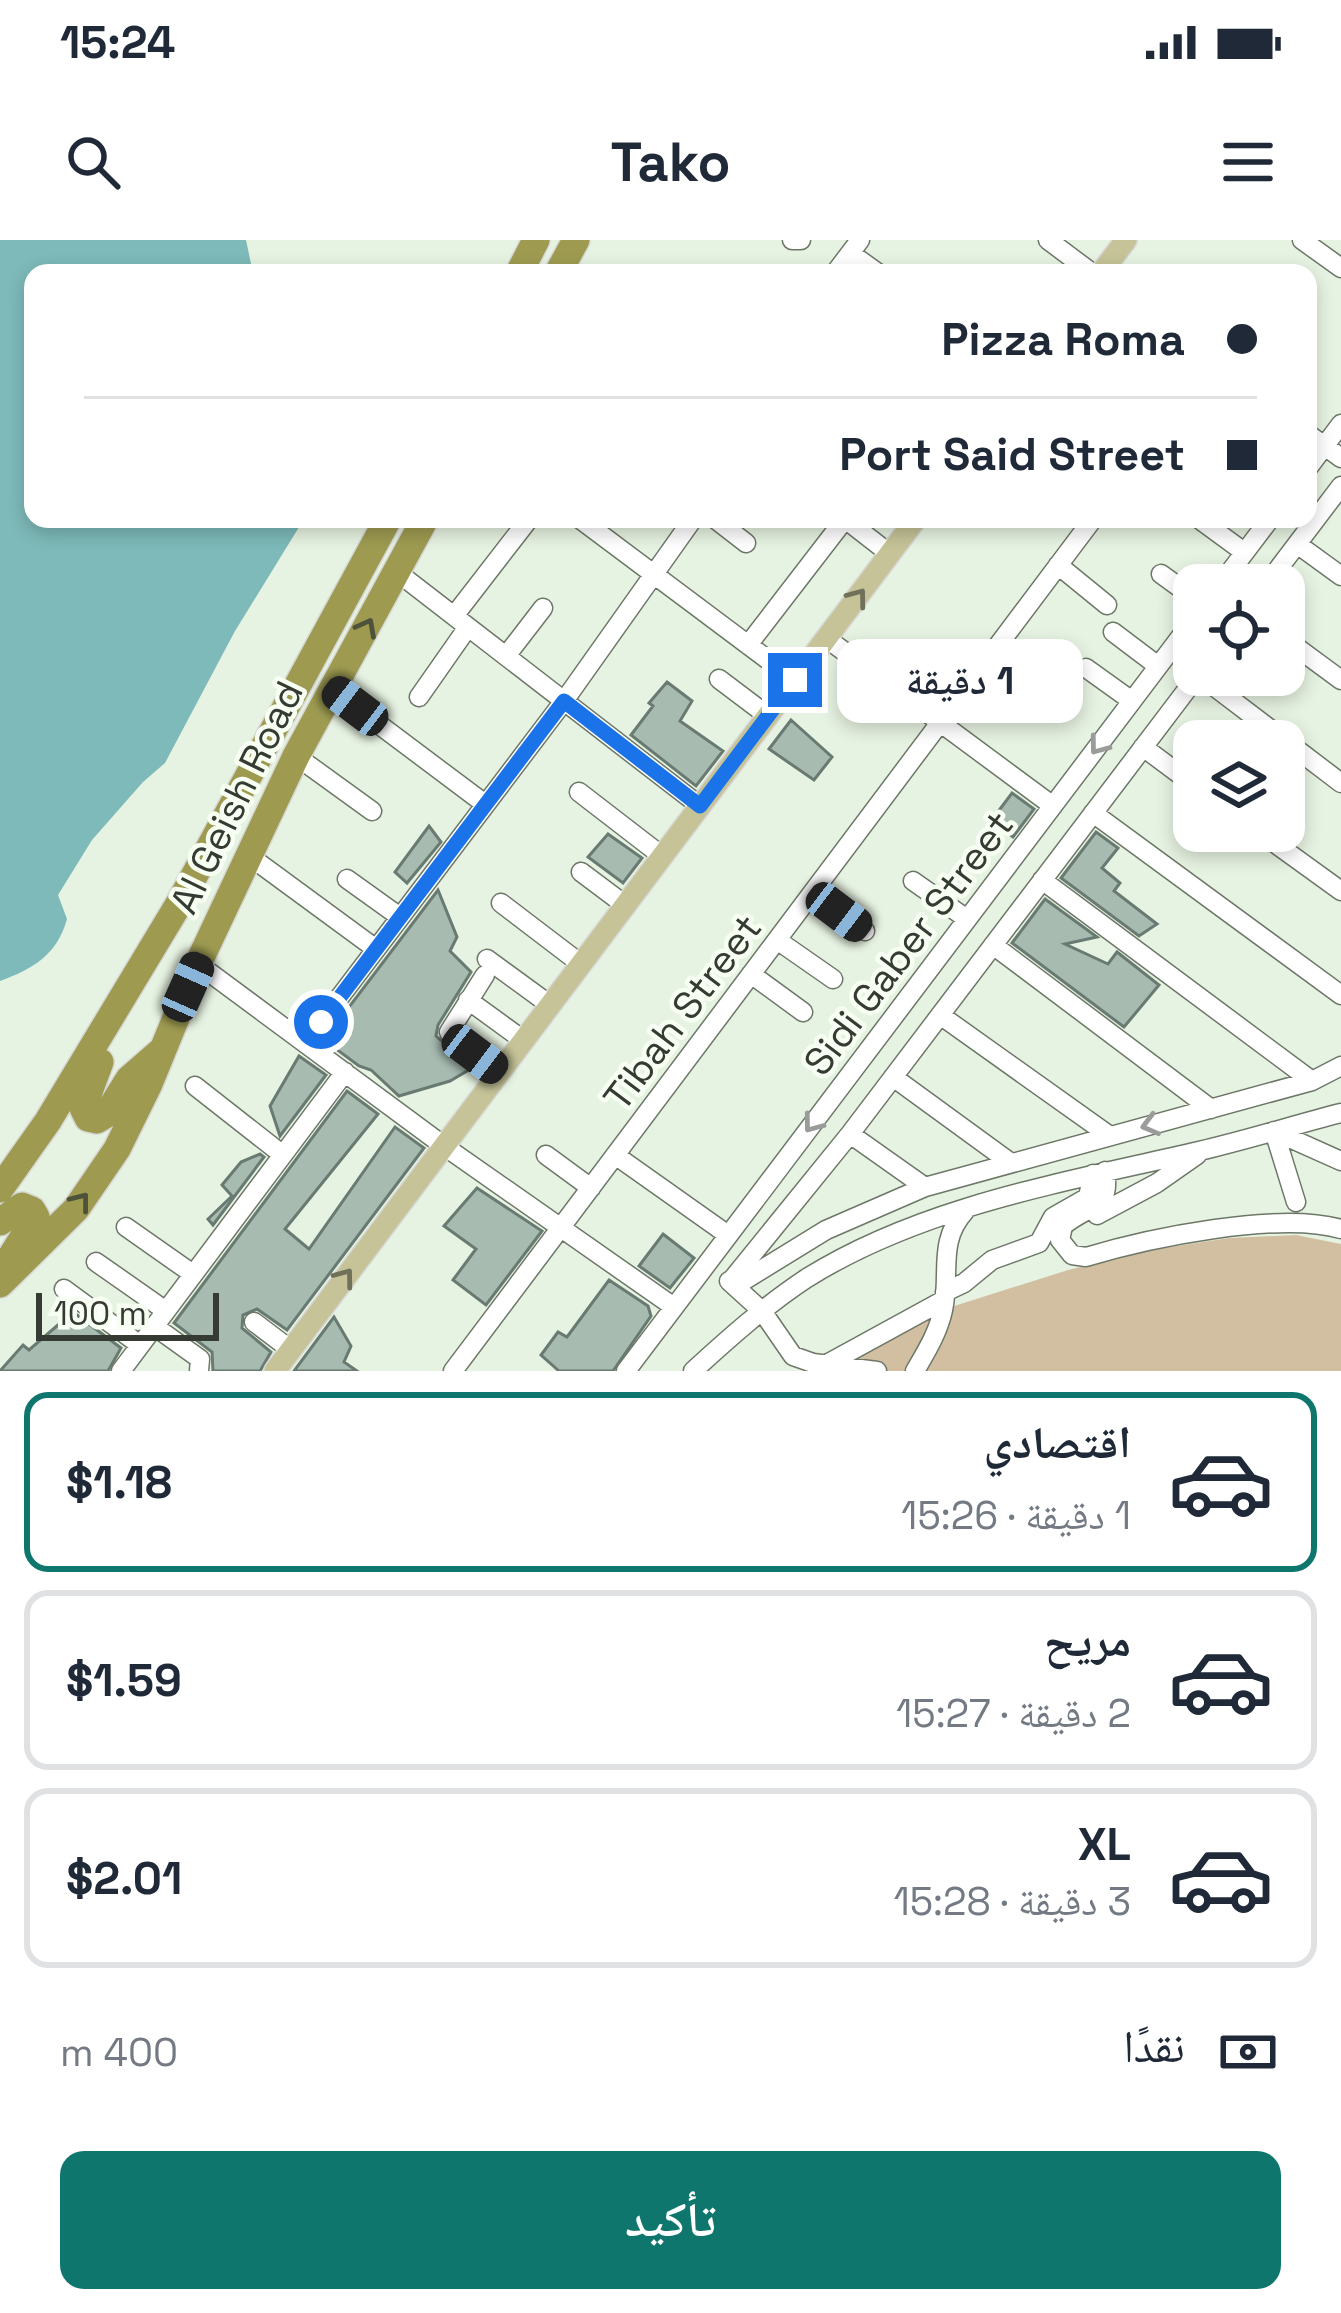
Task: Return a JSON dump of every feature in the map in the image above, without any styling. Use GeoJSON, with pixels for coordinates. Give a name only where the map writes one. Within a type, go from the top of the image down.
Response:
{"type":"FeatureCollection","features":[{"type":"Feature","properties":{"kind":"highway","name":"Al Geish Road"},"geometry":{"type":"LineString","coordinates":[[0,1189],[48,1121],[180,902],[383,528]]}},
{"type":"Feature","properties":{"kind":"highway","name":"Al Geish Road"},"geometry":{"type":"LineString","coordinates":[[0,1283],[52,1236],[98,1180],[134,1118],[198,964],[296,756],[420,528]]}},
{"type":"Feature","properties":{"kind":"highway"},"geometry":{"type":"LineString","coordinates":[[113,1011],[83,1105],[88,1118],[104,1117],[129,1078],[162,1050]]}},
{"type":"Feature","properties":{"kind":"highway"},"geometry":{"type":"LineString","coordinates":[[0,1222],[22,1206],[36,1217],[10,1255],[0,1283]]}},
{"type":"Feature","properties":{"kind":"main road"},"geometry":{"type":"LineString","coordinates":[[1105,264],[1126,240]]}},
{"type":"Feature","properties":{"kind":"main road"},"geometry":{"type":"LineString","coordinates":[[275,1371],[909,528]]}},
{"type":"Feature","properties":{"kind":"street"},"geometry":{"type":"LineString","coordinates":[[829,240],[853,249]]}},
{"type":"Feature","properties":{"kind":"street"},"geometry":{"type":"LineString","coordinates":[[1048,240],[1084,264]]}},
{"type":"Feature","properties":{"kind":"street"},"geometry":{"type":"LineString","coordinates":[[1302,240],[1341,268]]}},
{"type":"Feature","properties":{"kind":"street"},"geometry":{"type":"LineString","coordinates":[[1324,446],[1341,424]]}},
{"type":"Feature","properties":{"kind":"street"},"geometry":{"type":"LineString","coordinates":[[1317,518],[1341,486]]}},
{"type":"Feature","properties":{"kind":"street"},"geometry":{"type":"LineString","coordinates":[[419,698],[461,621],[523,528]]}},
{"type":"Feature","properties":{"kind":"street"},"geometry":{"type":"LineString","coordinates":[[592,528],[795,680]]}},
{"type":"Feature","properties":{"kind":"street"},"geometry":{"type":"LineString","coordinates":[[305,1043],[564,701],[686,528]]}},
{"type":"Feature","properties":{"kind":"street"},"geometry":{"type":"LineString","coordinates":[[727,528],[746,543]]}},
{"type":"Feature","properties":{"kind":"street"},"geometry":{"type":"LineString","coordinates":[[748,645],[837,528]]}},
{"type":"Feature","properties":{"kind":"street"},"geometry":{"type":"LineString","coordinates":[[856,528],[890,554]]}},
{"type":"Feature","properties":{"kind":"street","name":"Tibah Street"},"geometry":{"type":"LineString","coordinates":[[459,1369],[1086,528]]}},
{"type":"Feature","properties":{"kind":"street"},"geometry":{"type":"LineString","coordinates":[[1211,528],[1244,552]]}},
{"type":"Feature","properties":{"kind":"street"},"geometry":{"type":"LineString","coordinates":[[1235,564],[1263,528]]}},
{"type":"Feature","properties":{"kind":"street"},"geometry":{"type":"LineString","coordinates":[[1282,564],[1309,528]]}},
{"type":"Feature","properties":{"kind":"street"},"geometry":{"type":"LineString","coordinates":[[1297,544],[1341,576]]}},
{"type":"Feature","properties":{"kind":"street"},"geometry":{"type":"LineString","coordinates":[[1058,565],[1107,605]]}},
{"type":"Feature","properties":{"kind":"street"},"geometry":{"type":"LineString","coordinates":[[397,572],[700,806]]}},
{"type":"Feature","properties":{"kind":"street"},"geometry":{"type":"LineString","coordinates":[[1161,574],[1173,583]]}},
{"type":"Feature","properties":{"kind":"street"},"geometry":{"type":"LineString","coordinates":[[506,656],[543,608]]}},
{"type":"Feature","properties":{"kind":"street"},"geometry":{"type":"LineString","coordinates":[[1113,632],[1158,667]]}},
{"type":"Feature","properties":{"kind":"street"},"geometry":{"type":"LineString","coordinates":[[826,638],[1052,806]]}},
{"type":"Feature","properties":{"kind":"street","name":"Sidi Gaber Street"},"geometry":{"type":"LineString","coordinates":[[626,1371],[1173,647]]}},
{"type":"Feature","properties":{"kind":"street"},"geometry":{"type":"LineString","coordinates":[[1305,653],[1341,680]]}},
{"type":"Feature","properties":{"kind":"street"},"geometry":{"type":"LineString","coordinates":[[1087,668],[1132,701]]}},
{"type":"Feature","properties":{"kind":"street"},"geometry":{"type":"LineString","coordinates":[[719,680],[768,716]]}},
{"type":"Feature","properties":{"kind":"street"},"geometry":{"type":"LineString","coordinates":[[333,689],[485,804]]}},
{"type":"Feature","properties":{"kind":"street","name":"Sidi Gaber Street"},"geometry":{"type":"LineString","coordinates":[[732,1284],[1182,696]]}},
{"type":"Feature","properties":{"kind":"street"},"geometry":{"type":"LineString","coordinates":[[1226,696],[1341,783]]}},
{"type":"Feature","properties":{"kind":"street"},"geometry":{"type":"LineString","coordinates":[[1143,747],[1173,769]]}},
{"type":"Feature","properties":{"kind":"street"},"geometry":{"type":"LineString","coordinates":[[296,756],[372,811]]}},
{"type":"Feature","properties":{"kind":"street"},"geometry":{"type":"LineString","coordinates":[[579,792],[662,856]]}},
{"type":"Feature","properties":{"kind":"street"},"geometry":{"type":"LineString","coordinates":[[1093,813],[1341,995]]}},
{"type":"Feature","properties":{"kind":"street"},"geometry":{"type":"LineString","coordinates":[[1287,852],[1341,892]]}},
{"type":"Feature","properties":{"kind":"street"},"geometry":{"type":"LineString","coordinates":[[248,855],[376,949]]}},
{"type":"Feature","properties":{"kind":"street"},"geometry":{"type":"LineString","coordinates":[[580,872],[625,905]]}},
{"type":"Feature","properties":{"kind":"street"},"geometry":{"type":"LineString","coordinates":[[347,879],[400,917]]}},
{"type":"Feature","properties":{"kind":"street"},"geometry":{"type":"LineString","coordinates":[[1042,880],[1312,1081]]}},
{"type":"Feature","properties":{"kind":"street"},"geometry":{"type":"LineString","coordinates":[[913,881],[967,919]]}},
{"type":"Feature","properties":{"kind":"street"},"geometry":{"type":"LineString","coordinates":[[813,892],[865,932]]}},
{"type":"Feature","properties":{"kind":"street"},"geometry":{"type":"LineString","coordinates":[[501,903],[581,964]]}},
{"type":"Feature","properties":{"kind":"street"},"geometry":{"type":"LineString","coordinates":[[777,940],[833,979]]}},
{"type":"Feature","properties":{"kind":"street"},"geometry":{"type":"LineString","coordinates":[[993,945],[1211,1109]]}},
{"type":"Feature","properties":{"kind":"street"},"geometry":{"type":"LineString","coordinates":[[198,964],[443,1146],[674,1307]]}},
{"type":"Feature","properties":{"kind":"street"},"geometry":{"type":"LineString","coordinates":[[499,1072],[450,1034],[449,1027],[486,967],[550,1005]]}},
{"type":"Feature","properties":{"kind":"street"},"geometry":{"type":"LineString","coordinates":[[751,974],[803,1012]]}},
{"type":"Feature","properties":{"kind":"street"},"geometry":{"type":"LineString","coordinates":[[468,1000],[524,1040]]}},
{"type":"Feature","properties":{"kind":"street"},"geometry":{"type":"LineString","coordinates":[[940,1015],[1110,1136]]}},
{"type":"Feature","properties":{"kind":"street"},"geometry":{"type":"LineString","coordinates":[[732,1284],[826,1230],[925,1187],[1312,1081],[1341,1066]]}},
{"type":"Feature","properties":{"kind":"street"},"geometry":{"type":"LineString","coordinates":[[121,1371],[345,1072]]}},
{"type":"Feature","properties":{"kind":"street"},"geometry":{"type":"LineString","coordinates":[[893,1077],[1011,1163]]}},
{"type":"Feature","properties":{"kind":"street"},"geometry":{"type":"LineString","coordinates":[[195,1086],[283,1155]]}},
{"type":"Feature","properties":{"kind":"street"},"geometry":{"type":"LineString","coordinates":[[694,1371],[762,1311],[857,1251],[965,1210],[1341,1112]]}},
{"type":"Feature","properties":{"kind":"street"},"geometry":{"type":"LineString","coordinates":[[1274,1131],[1341,1162]]}},
{"type":"Feature","properties":{"kind":"street"},"geometry":{"type":"LineString","coordinates":[[1274,1131],[1296,1202]]}},
{"type":"Feature","properties":{"kind":"street"},"geometry":{"type":"LineString","coordinates":[[850,1133],[925,1187]]}},
{"type":"Feature","properties":{"kind":"street"},"geometry":{"type":"LineString","coordinates":[[1093,1217],[1157,1183],[1202,1150]]}},
{"type":"Feature","properties":{"kind":"street"},"geometry":{"type":"LineString","coordinates":[[546,1155],[591,1187]]}},
{"type":"Feature","properties":{"kind":"street"},"geometry":{"type":"LineString","coordinates":[[615,1155],[728,1235]]}},
{"type":"Feature","properties":{"kind":"street"},"geometry":{"type":"LineString","coordinates":[[1099,1172],[1107,1196],[1063,1226],[1063,1246],[1072,1255],[1086,1257],[1183,1234],[1269,1225],[1301,1223],[1341,1229]]}},
{"type":"Feature","properties":{"kind":"street"},"geometry":{"type":"LineString","coordinates":[[812,1367],[945,1296],[984,1264],[1039,1243],[1054,1217],[1088,1197],[1099,1172]]}},
{"type":"Feature","properties":{"kind":"street"},"geometry":{"type":"LineString","coordinates":[[915,1371],[938,1327],[945,1296],[946,1242],[965,1210]]}},
{"type":"Feature","properties":{"kind":"street"},"geometry":{"type":"LineString","coordinates":[[126,1227],[193,1274]]}},
{"type":"Feature","properties":{"kind":"street"},"geometry":{"type":"LineString","coordinates":[[96,1262],[200,1359],[199,1371]]}},
{"type":"Feature","properties":{"kind":"street"},"geometry":{"type":"LineString","coordinates":[[708,1262],[762,1311],[812,1367],[877,1371]]}},
{"type":"Feature","properties":{"kind":"street"},"geometry":{"type":"LineString","coordinates":[[64,1289],[140,1345]]}},
{"type":"Feature","properties":{"kind":"street"},"geometry":{"type":"LineString","coordinates":[[254,1322],[291,1350]]}},
{"type":"Feature","properties":{"kind":"shaded area"},"geometry":{"type":"Polygon","coordinates":[[[1296,1235],[1341,1244],[1341,1371],[817,1371],[929,1314],[1068,1270],[1150,1250],[1229,1238],[1296,1235]]]}},
{"type":"Feature","properties":{"kind":"water"},"geometry":{"type":"Polygon","coordinates":[[[0,240],[246,240],[251,264],[24,264],[24,528],[298,528],[235,631],[165,763],[92,840],[58,895],[67,919],[57,942],[33,966],[0,981],[0,240]]]}},
{"type":"Feature","properties":{"kind":"building"},"geometry":{"type":"Polygon","coordinates":[[[667,682],[692,701],[680,721],[723,751],[696,786],[631,735],[667,682]]]}},
{"type":"Feature","properties":{"kind":"building"},"geometry":{"type":"Polygon","coordinates":[[[791,720],[832,757],[814,780],[769,749],[791,720]]]}},
{"type":"Feature","properties":{"kind":"building"},"geometry":{"type":"Polygon","coordinates":[[[1012,793],[1034,809],[1013,837],[991,821],[1012,793]]]}},
{"type":"Feature","properties":{"kind":"building"},"geometry":{"type":"Polygon","coordinates":[[[429,826],[441,842],[407,883],[395,872],[429,826]]]}},
{"type":"Feature","properties":{"kind":"building"},"geometry":{"type":"Polygon","coordinates":[[[1096,832],[1118,848],[1102,868],[1120,883],[1114,891],[1157,924],[1139,936],[1061,878],[1096,832]]]}},
{"type":"Feature","properties":{"kind":"building"},"geometry":{"type":"Polygon","coordinates":[[[608,834],[642,858],[623,883],[588,857],[608,834]]]}},
{"type":"Feature","properties":{"kind":"building"},"geometry":{"type":"Polygon","coordinates":[[[438,890],[457,937],[450,951],[471,972],[436,1036],[472,1068],[450,1081],[399,1096],[371,1070],[324,1040],[438,890]]]}},
{"type":"Feature","properties":{"kind":"building"},"geometry":{"type":"Polygon","coordinates":[[[1045,899],[1097,937],[1065,944],[1108,964],[1117,952],[1159,985],[1124,1027],[1012,943],[1045,899]]]}},
{"type":"Feature","properties":{"kind":"building"},"geometry":{"type":"Polygon","coordinates":[[[299,1056],[326,1075],[280,1136],[270,1106],[299,1056]]]}},
{"type":"Feature","properties":{"kind":"building"},"geometry":{"type":"Polygon","coordinates":[[[347,1091],[378,1114],[285,1229],[309,1249],[395,1127],[424,1148],[287,1330],[257,1309],[243,1315],[242,1328],[271,1352],[260,1371],[213,1371],[212,1352],[174,1323],[347,1091]]]}},
{"type":"Feature","properties":{"kind":"building"},"geometry":{"type":"Polygon","coordinates":[[[260,1154],[264,1157],[213,1225],[208,1219],[232,1196],[222,1185],[241,1162],[260,1154]]]}},
{"type":"Feature","properties":{"kind":"building"},"geometry":{"type":"Polygon","coordinates":[[[477,1188],[542,1231],[486,1305],[453,1280],[476,1249],[444,1226],[477,1188]]]}},
{"type":"Feature","properties":{"kind":"building"},"geometry":{"type":"Polygon","coordinates":[[[663,1234],[694,1258],[670,1288],[639,1266],[663,1234]]]}},
{"type":"Feature","properties":{"kind":"building"},"geometry":{"type":"Polygon","coordinates":[[[609,1280],[648,1306],[651,1316],[613,1371],[559,1371],[541,1355],[558,1332],[567,1337],[609,1280]]]}},
{"type":"Feature","properties":{"kind":"building"},"geometry":{"type":"Polygon","coordinates":[[[73,1312],[121,1348],[108,1371],[0,1371],[23,1345],[29,1350],[73,1312]]]}},
{"type":"Feature","properties":{"kind":"building"},"geometry":{"type":"Polygon","coordinates":[[[334,1317],[351,1346],[344,1362],[357,1371],[294,1371],[334,1317]]]}},
{"type":"Feature","properties":{"kind":"route"},"geometry":{"type":"LineString","coordinates":[[321,1022],[564,701],[700,806],[795,680]]}}]}
